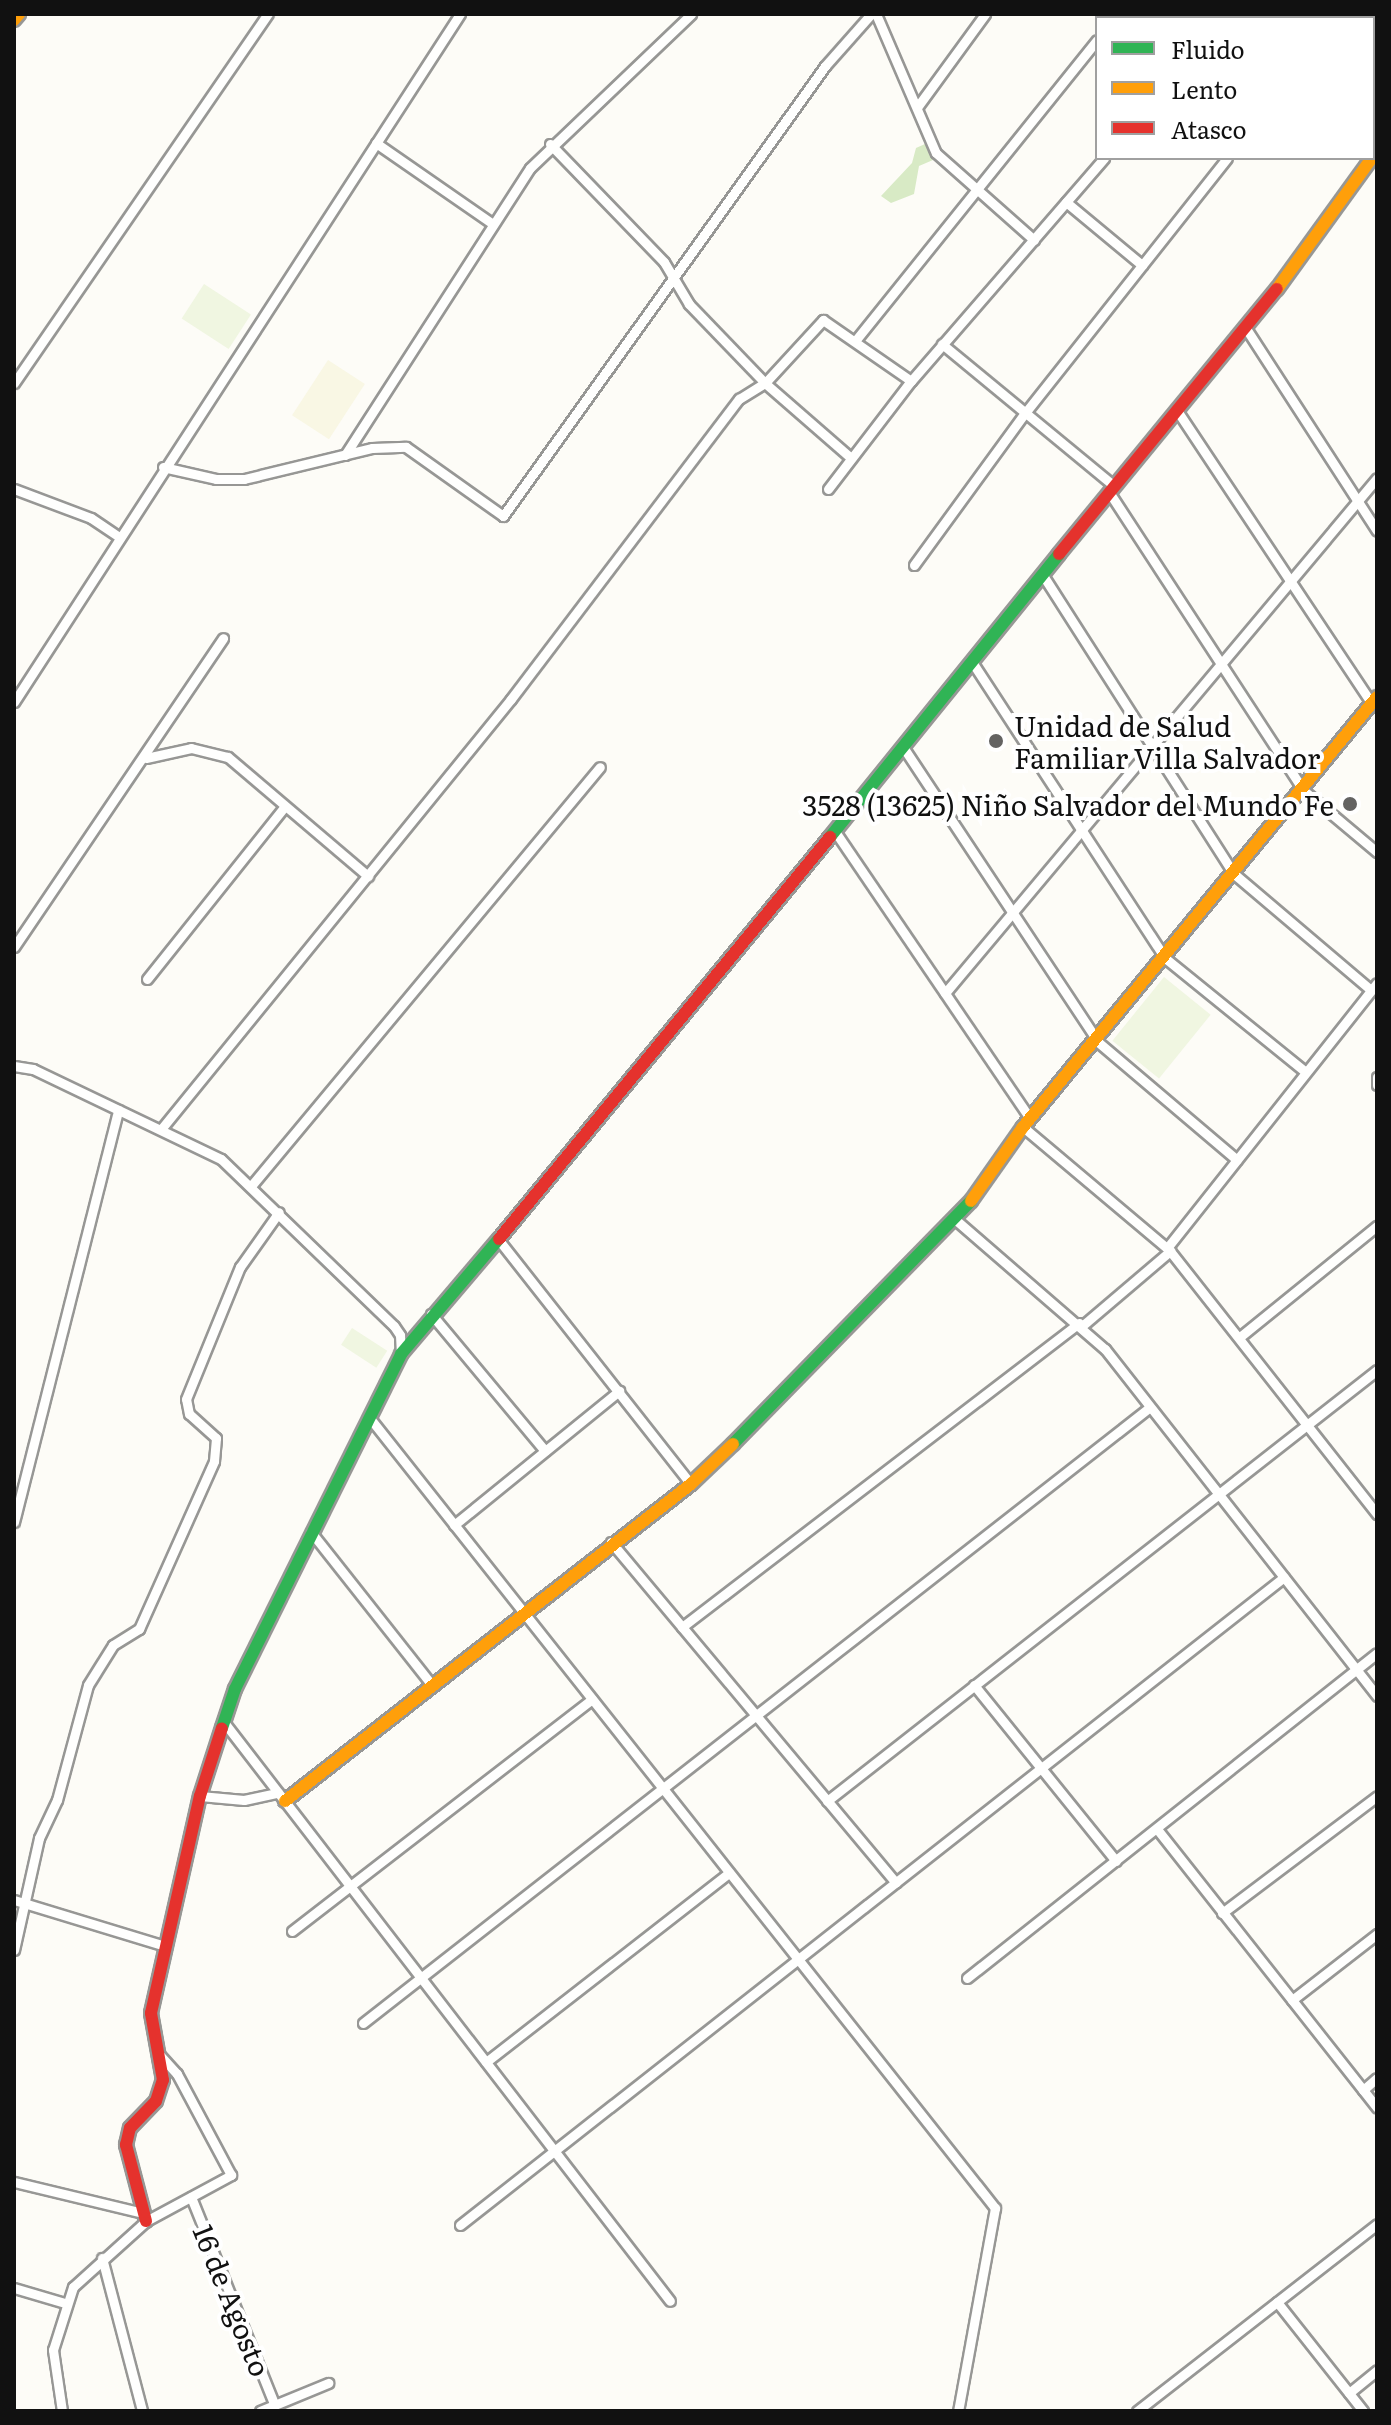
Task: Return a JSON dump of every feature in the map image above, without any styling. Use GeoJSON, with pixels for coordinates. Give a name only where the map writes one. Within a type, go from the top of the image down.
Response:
{"type":"FeatureCollection","features":[{"type":"Feature","properties":{"kind":"street"},"geometry":{"type":"LineString","coordinates":[[14,383],[268,14]]}},
{"type":"Feature","properties":{"kind":"street"},"geometry":{"type":"LineString","coordinates":[[14,702],[118,536],[460,14]]}},
{"type":"Feature","properties":{"kind":"street"},"geometry":{"type":"LineString","coordinates":[[345,455],[493,224],[550,144],[691,14]]}},
{"type":"Feature","properties":{"kind":"street"},"geometry":{"type":"LineString","coordinates":[[163,467],[232,480],[345,455],[406,447],[503,516],[825,66],[873,14],[918,106],[936,153],[1034,240]]}},
{"type":"Feature","properties":{"kind":"street"},"geometry":{"type":"LineString","coordinates":[[918,106],[985,14]]}},
{"type":"Feature","properties":{"kind":"street"},"geometry":{"type":"LineString","coordinates":[[855,341],[1095,43]]}},
{"type":"Feature","properties":{"kind":"street"},"geometry":{"type":"LineString","coordinates":[[376,143],[493,224]]}},
{"type":"Feature","properties":{"kind":"street"},"geometry":{"type":"LineString","coordinates":[[550,144],[664,262],[672,280],[765,383],[851,458]]}},
{"type":"Feature","properties":{"kind":"street"},"geometry":{"type":"LineString","coordinates":[[828,489],[911,381],[1102,160]]}},
{"type":"Feature","properties":{"kind":"street"},"geometry":{"type":"LineString","coordinates":[[914,565],[1025,413],[1225,160]]}},
{"type":"Feature","properties":{"kind":"street"},"geometry":{"type":"LineString","coordinates":[[145,2217],[126,2145],[130,2128],[161,2089],[160,2055],[151,2013],[200,1796],[223,1721],[311,1532],[401,1354],[431,1314],[619,1098],[834,830],[974,665],[1112,489],[1247,330],[1368,160]]}},
{"type":"Feature","properties":{"kind":"street"},"geometry":{"type":"LineString","coordinates":[[1066,202],[1142,265]]}},
{"type":"Feature","properties":{"kind":"street"},"geometry":{"type":"LineString","coordinates":[[162,1128],[589,600],[723,416],[765,383],[823,320],[911,381]]}},
{"type":"Feature","properties":{"kind":"street"},"geometry":{"type":"LineString","coordinates":[[1247,330],[1377,531]]}},
{"type":"Feature","properties":{"kind":"street"},"geometry":{"type":"LineString","coordinates":[[942,344],[1112,489],[1303,790],[1377,852]]}},
{"type":"Feature","properties":{"kind":"street"},"geometry":{"type":"LineString","coordinates":[[200,1796],[244,1800],[282,1797],[432,1685],[611,1542],[691,1484],[957,1221],[1026,1122],[1098,1042],[1374,700],[1290,581],[1178,412]]}},
{"type":"Feature","properties":{"kind":"street"},"geometry":{"type":"LineString","coordinates":[[945,993],[1377,478]]}},
{"type":"Feature","properties":{"kind":"street"},"geometry":{"type":"LineString","coordinates":[[14,489],[91,518],[118,536]]}},
{"type":"Feature","properties":{"kind":"street"},"geometry":{"type":"LineString","coordinates":[[682,1627],[1080,1324],[1169,1249],[1374,986],[1233,873],[1044,577]]}},
{"type":"Feature","properties":{"kind":"street"},"geometry":{"type":"LineString","coordinates":[[14,947],[223,638]]}},
{"type":"Feature","properties":{"kind":"street"},"geometry":{"type":"LineString","coordinates":[[974,665],[1165,958],[1306,1072]]}},
{"type":"Feature","properties":{"kind":"street"},"geometry":{"type":"LineString","coordinates":[[905,750],[1098,1042],[1237,1160]]}},
{"type":"Feature","properties":{"kind":"street"},"geometry":{"type":"LineString","coordinates":[[140,763],[161,751],[211,752],[228,757],[368,876]]}},
{"type":"Feature","properties":{"kind":"street"},"geometry":{"type":"LineString","coordinates":[[251,1186],[600,767]]}},
{"type":"Feature","properties":{"kind":"street"},"geometry":{"type":"LineString","coordinates":[[147,979],[285,806]]}},
{"type":"Feature","properties":{"kind":"street"},"geometry":{"type":"LineString","coordinates":[[834,830],[945,993],[1026,1122],[1169,1249],[1241,1336],[1376,1512]]}},
{"type":"Feature","properties":{"kind":"street"},"geometry":{"type":"LineString","coordinates":[[14,1066],[162,1128],[221,1159],[394,1326],[400,1335],[401,1354]]}},
{"type":"Feature","properties":{"kind":"street"},"geometry":{"type":"LineString","coordinates":[[1377,1077],[1377,1085]]}},
{"type":"Feature","properties":{"kind":"street"},"geometry":{"type":"LineString","coordinates":[[14,1522],[118,1110]]}},
{"type":"Feature","properties":{"kind":"street"},"geometry":{"type":"LineString","coordinates":[[14,1950],[39,1838],[57,1800],[88,1685],[113,1645],[139,1629],[214,1461],[216,1438],[189,1414],[186,1399],[240,1267],[279,1212]]}},
{"type":"Feature","properties":{"kind":"street"},"geometry":{"type":"LineString","coordinates":[[957,1221],[1080,1324],[1150,1407],[1377,1696]]}},
{"type":"Feature","properties":{"kind":"street"},"geometry":{"type":"LineString","coordinates":[[1241,1336],[1377,1226]]}},
{"type":"Feature","properties":{"kind":"street"},"geometry":{"type":"LineString","coordinates":[[498,1239],[691,1484]]}},
{"type":"Feature","properties":{"kind":"street"},"geometry":{"type":"LineString","coordinates":[[431,1314],[545,1451]]}},
{"type":"Feature","properties":{"kind":"street"},"geometry":{"type":"LineString","coordinates":[[827,1801],[1377,1370]]}},
{"type":"Feature","properties":{"kind":"street"},"geometry":{"type":"LineString","coordinates":[[454,1525],[619,1391]]}},
{"type":"Feature","properties":{"kind":"street"},"geometry":{"type":"LineString","coordinates":[[363,2023],[1150,1407]]}},
{"type":"Feature","properties":{"kind":"street"},"geometry":{"type":"LineString","coordinates":[[369,1417],[995,2208],[958,2411]]}},
{"type":"Feature","properties":{"kind":"street"},"geometry":{"type":"LineString","coordinates":[[311,1532],[432,1685]]}},
{"type":"Feature","properties":{"kind":"street"},"geometry":{"type":"LineString","coordinates":[[611,1542],[896,1883]]}},
{"type":"Feature","properties":{"kind":"street"},"geometry":{"type":"LineString","coordinates":[[460,2225],[1284,1577]]}},
{"type":"Feature","properties":{"kind":"street"},"geometry":{"type":"LineString","coordinates":[[967,1978],[1377,1653]]}},
{"type":"Feature","properties":{"kind":"street"},"geometry":{"type":"LineString","coordinates":[[974,1685],[1116,1861]]}},
{"type":"Feature","properties":{"kind":"street"},"geometry":{"type":"LineString","coordinates":[[292,1931],[592,1699]]}},
{"type":"Feature","properties":{"kind":"street"},"geometry":{"type":"LineString","coordinates":[[223,1721],[670,2301]]}},
{"type":"Feature","properties":{"kind":"street"},"geometry":{"type":"LineString","coordinates":[[1222,1913],[1377,1796]]}},
{"type":"Feature","properties":{"kind":"street"},"geometry":{"type":"LineString","coordinates":[[1157,1829],[1377,2108]]}},
{"type":"Feature","properties":{"kind":"street"},"geometry":{"type":"LineString","coordinates":[[486,2062],[729,1873]]}},
{"type":"Feature","properties":{"kind":"street"},"geometry":{"type":"LineString","coordinates":[[14,1900],[165,1946]]}},
{"type":"Feature","properties":{"kind":"street"},"geometry":{"type":"LineString","coordinates":[[1292,2000],[1377,1934]]}},
{"type":"Feature","properties":{"kind":"street"},"geometry":{"type":"LineString","coordinates":[[62,2411],[52,2358],[65,2303],[73,2287],[145,2217],[229,2178],[231,2172],[177,2074],[160,2055]]}},
{"type":"Feature","properties":{"kind":"street"},"geometry":{"type":"LineString","coordinates":[[1363,2090],[1377,2078]]}},
{"type":"Feature","properties":{"kind":"street"},"geometry":{"type":"LineString","coordinates":[[14,2182],[145,2217]]}},
{"type":"Feature","properties":{"kind":"street","name":"16 de Agosto"},"geometry":{"type":"LineString","coordinates":[[191,2197],[274,2403]]}},
{"type":"Feature","properties":{"kind":"street"},"geometry":{"type":"LineString","coordinates":[[1137,2411],[1377,2224]]}},
{"type":"Feature","properties":{"kind":"street"},"geometry":{"type":"LineString","coordinates":[[102,2258],[142,2411]]}},
{"type":"Feature","properties":{"kind":"street"},"geometry":{"type":"LineString","coordinates":[[14,2288],[65,2303]]}},
{"type":"Feature","properties":{"kind":"street"},"geometry":{"type":"LineString","coordinates":[[1277,2302],[1363,2411]]}},
{"type":"Feature","properties":{"kind":"street"},"geometry":{"type":"LineString","coordinates":[[1349,2393],[1377,2370]]}},
{"type":"Feature","properties":{"kind":"street"},"geometry":{"type":"LineString","coordinates":[[260,2411],[328,2383]]}},
{"type":"Feature","properties":{"kind":"shaded area"},"geometry":{"type":"Polygon","coordinates":[[[328,360],[365,384],[329,439],[292,415],[328,360]]]}},
{"type":"Feature","properties":{"kind":"green space"},"geometry":{"type":"Polygon","coordinates":[[[925,144],[933,160],[919,166],[914,194],[891,203],[881,196],[912,163],[916,148],[925,144]]]}},
{"type":"Feature","properties":{"kind":"green space"},"geometry":{"type":"Polygon","coordinates":[[[204,284],[251,314],[229,349],[182,318],[204,284]]]}},
{"type":"Feature","properties":{"kind":"green space"},"geometry":{"type":"Polygon","coordinates":[[[1164,977],[1211,1015],[1159,1078],[1112,1041],[1164,977]]]}},
{"type":"Feature","properties":{"kind":"green space"},"geometry":{"type":"Polygon","coordinates":[[[352,1328],[387,1351],[376,1368],[341,1345],[352,1328]]]}},
{"type":"Feature","properties":{"kind":"traffic: fast"},"geometry":{"type":"LineString","coordinates":[[830,837],[1059,554]]}},
{"type":"Feature","properties":{"kind":"traffic: fast"},"geometry":{"type":"LineString","coordinates":[[733,1444],[971,1201]]}},
{"type":"Feature","properties":{"kind":"traffic: fast"},"geometry":{"type":"LineString","coordinates":[[222,1728],[235,1689],[401,1354],[499,1239]]}},
{"type":"Feature","properties":{"kind":"traffic: slow"},"geometry":{"type":"LineString","coordinates":[[14,20],[19,14]]}},
{"type":"Feature","properties":{"kind":"traffic: slow"},"geometry":{"type":"LineString","coordinates":[[1277,289],[1371,160]]}},
{"type":"Feature","properties":{"kind":"traffic: slow"},"geometry":{"type":"LineString","coordinates":[[971,1201],[1023,1127],[1377,697]]}},
{"type":"Feature","properties":{"kind":"traffic: slow"},"geometry":{"type":"LineString","coordinates":[[285,1801],[691,1484],[733,1444]]}},
{"type":"Feature","properties":{"kind":"traffic: jam"},"geometry":{"type":"LineString","coordinates":[[1059,554],[1277,289]]}},
{"type":"Feature","properties":{"kind":"traffic: jam"},"geometry":{"type":"LineString","coordinates":[[499,1239],[830,837]]}},
{"type":"Feature","properties":{"kind":"traffic: jam"},"geometry":{"type":"LineString","coordinates":[[146,2221],[126,2145],[130,2128],[156,2101],[163,2080],[151,2013],[200,1796],[222,1728]]}},
{"type":"Feature","properties":{"kind":"place","name":"Unidad de Salud Familiar Villa Salvador"},"geometry":{"type":"Point","coordinates":[996,741]}},
{"type":"Feature","properties":{"kind":"place","name":"3528 (13625) Niño Salvador del Mundo Fe"},"geometry":{"type":"Point","coordinates":[1350,804]}}]}
